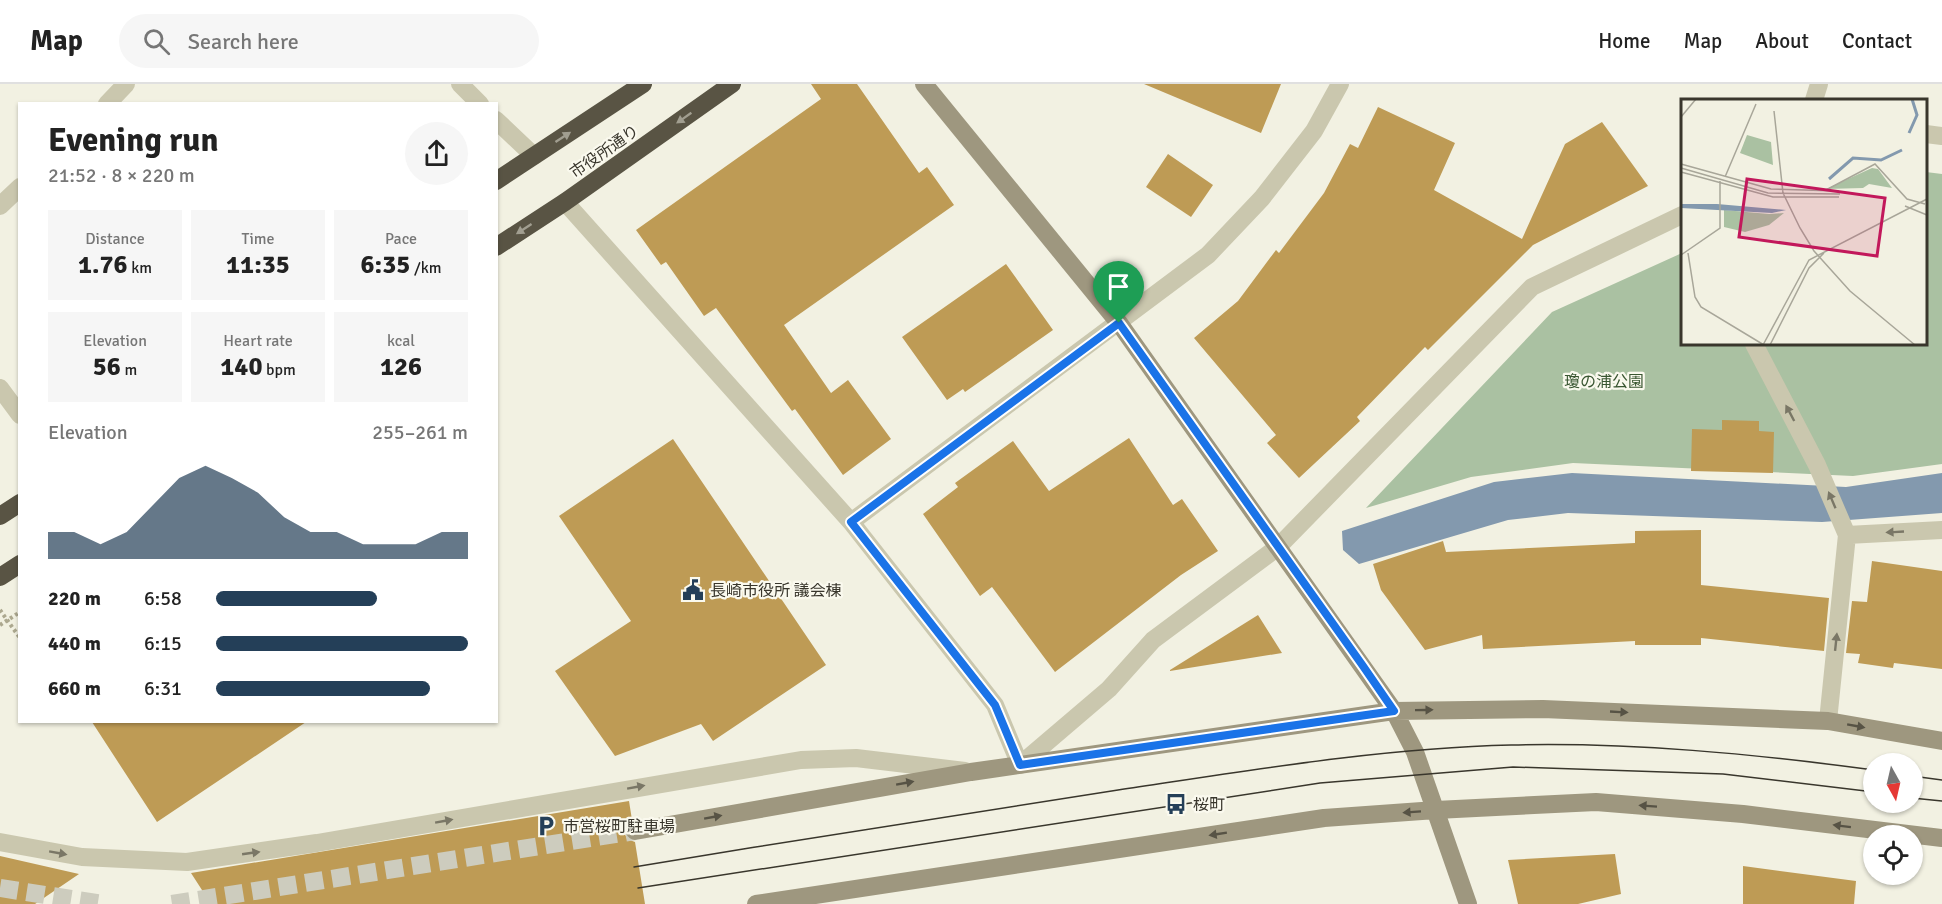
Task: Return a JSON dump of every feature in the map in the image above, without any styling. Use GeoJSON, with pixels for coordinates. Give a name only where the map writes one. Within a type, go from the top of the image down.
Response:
{"type":"FeatureCollection","features":[{"type":"Feature","properties":{"kind":"highway","name":"市役所通り"},"geometry":{"type":"LineString","coordinates":[[498,180],[643,84]]}},
{"type":"Feature","properties":{"kind":"highway","name":"市役所通り"},"geometry":{"type":"LineString","coordinates":[[498,246],[566,202],[732,84]]}},
{"type":"Feature","properties":{"kind":"highway"},"geometry":{"type":"LineString","coordinates":[[0,516],[18,504]]}},
{"type":"Feature","properties":{"kind":"highway"},"geometry":{"type":"LineString","coordinates":[[0,577],[18,565]]}},
{"type":"Feature","properties":{"kind":"street"},"geometry":{"type":"LineString","coordinates":[[108,102],[126,84]]}},
{"type":"Feature","properties":{"kind":"street"},"geometry":{"type":"LineString","coordinates":[[460,84],[478,102]]}},
{"type":"Feature","properties":{"kind":"street"},"geometry":{"type":"LineString","coordinates":[[924,84],[1119,323],[1394,711],[1415,752],[1468,904]]}},
{"type":"Feature","properties":{"kind":"street"},"geometry":{"type":"LineString","coordinates":[[851,522],[1208,255],[1262,198],[1314,131],[1340,84]]}},
{"type":"Feature","properties":{"kind":"street"},"geometry":{"type":"LineString","coordinates":[[1814,99],[1819,84]]}},
{"type":"Feature","properties":{"kind":"street"},"geometry":{"type":"LineString","coordinates":[[498,122],[534,156]]}},
{"type":"Feature","properties":{"kind":"street"},"geometry":{"type":"LineString","coordinates":[[1927,134],[1942,136]]}},
{"type":"Feature","properties":{"kind":"street"},"geometry":{"type":"LineString","coordinates":[[0,206],[18,189]]}},
{"type":"Feature","properties":{"kind":"street"},"geometry":{"type":"LineString","coordinates":[[566,202],[851,522],[995,705],[1020,765]]}},
{"type":"Feature","properties":{"kind":"street"},"geometry":{"type":"LineString","coordinates":[[1020,765],[1109,689],[1153,640],[1278,547],[1532,287],[1681,216]]}},
{"type":"Feature","properties":{"kind":"street"},"geometry":{"type":"LineString","coordinates":[[1755,345],[1817,465],[1847,535],[1828,721]]}},
{"type":"Feature","properties":{"kind":"street"},"geometry":{"type":"LineString","coordinates":[[0,388],[18,412]]}},
{"type":"Feature","properties":{"kind":"street"},"geometry":{"type":"LineString","coordinates":[[1847,535],[1942,530]]}},
{"type":"Feature","properties":{"kind":"street"},"geometry":{"type":"LineString","coordinates":[[635,831],[971,772],[1394,711],[1543,709],[1828,721],[1942,741]]}},
{"type":"Feature","properties":{"kind":"street"},"geometry":{"type":"LineString","coordinates":[[0,842],[82,858],[187,862],[317,843],[801,760],[856,758],[971,772]]}},
{"type":"Feature","properties":{"kind":"street"},"geometry":{"type":"LineString","coordinates":[[756,904],[1324,818],[1436,810],[1596,802],[1743,814],[1942,838]]}},
{"type":"Feature","properties":{"kind":"street"},"geometry":{"type":"LineString","coordinates":[[824,904],[840,892]]}},
{"type":"Feature","properties":{"kind":"path"},"geometry":{"type":"LineString","coordinates":[[0,610],[18,635]]}},
{"type":"Feature","properties":{"kind":"path"},"geometry":{"type":"LineString","coordinates":[[0,625],[18,613]]}},
{"type":"Feature","properties":{"kind":"green space","name":"瓊の浦公園"},"geometry":{"type":"Polygon","coordinates":[[[1927,172],[1942,174],[1942,464],[1853,476],[1573,463],[1471,477],[1366,508],[1552,312],[1681,253],[1681,345],[1927,345],[1927,172]]]}},
{"type":"Feature","properties":{"kind":"water"},"geometry":{"type":"Polygon","coordinates":[[[1572,473],[1846,487],[1942,473],[1942,513],[1822,522],[1568,513],[1508,520],[1359,564],[1343,550],[1342,531],[1494,482],[1572,473]]]}},
{"type":"Feature","properties":{"kind":"building"},"geometry":{"type":"Polygon","coordinates":[[[811,84],[857,84],[919,173],[927,167],[954,205],[784,325],[831,393],[848,380],[891,439],[843,475],[795,409],[792,411],[716,308],[704,316],[666,262],[661,265],[636,230],[821,99],[811,84]]]}},
{"type":"Feature","properties":{"kind":"building"},"geometry":{"type":"Polygon","coordinates":[[[1144,84],[1281,84],[1261,133],[1144,84]]]}},
{"type":"Feature","properties":{"kind":"building"},"geometry":{"type":"Polygon","coordinates":[[[1378,107],[1455,143],[1434,190],[1522,239],[1565,144],[1602,122],[1648,186],[1533,245],[1428,350],[1425,347],[1357,417],[1360,421],[1299,478],[1267,443],[1276,435],[1194,338],[1238,301],[1276,250],[1279,253],[1324,193],[1350,144],[1358,148],[1378,107]]]}},
{"type":"Feature","properties":{"kind":"building"},"geometry":{"type":"Polygon","coordinates":[[[1168,154],[1213,185],[1191,217],[1146,187],[1168,154]]]}},
{"type":"Feature","properties":{"kind":"building"},"geometry":{"type":"Polygon","coordinates":[[[1006,264],[1053,330],[965,392],[963,389],[947,400],[902,337],[1006,264]]]}},
{"type":"Feature","properties":{"kind":"building"},"geometry":{"type":"Polygon","coordinates":[[[1722,420],[1759,421],[1759,431],[1774,432],[1773,473],[1691,471],[1692,429],[1722,430],[1722,420]]]}},
{"type":"Feature","properties":{"kind":"building"},"geometry":{"type":"Polygon","coordinates":[[[1129,438],[1173,505],[1182,499],[1218,551],[1181,575],[1055,672],[992,587],[980,596],[923,514],[958,487],[955,483],[1013,441],[1049,491],[1129,438]]]}},
{"type":"Feature","properties":{"kind":"building","name":"長崎市役所 議会棟"},"geometry":{"type":"Polygon","coordinates":[[[673,439],[826,665],[713,741],[701,724],[615,756],[555,671],[631,621],[559,516],[673,439]]]}},
{"type":"Feature","properties":{"kind":"building"},"geometry":{"type":"Polygon","coordinates":[[[1701,530],[1701,585],[1829,598],[1824,651],[1701,638],[1701,645],[1635,645],[1635,641],[1483,649],[1482,635],[1425,650],[1381,590],[1373,564],[1443,541],[1446,552],[1635,543],[1635,531],[1701,530]]]}},
{"type":"Feature","properties":{"kind":"building"},"geometry":{"type":"Polygon","coordinates":[[[1872,561],[1942,571],[1942,669],[1894,663],[1893,668],[1858,663],[1860,654],[1846,653],[1852,601],[1867,602],[1872,561]]]}},
{"type":"Feature","properties":{"kind":"building"},"geometry":{"type":"Polygon","coordinates":[[[1258,615],[1282,653],[1170,671],[1170,670],[1258,615]]]}},
{"type":"Feature","properties":{"kind":"building"},"geometry":{"type":"Polygon","coordinates":[[[93,723],[305,723],[157,822],[93,723]]]}},
{"type":"Feature","properties":{"kind":"building","name":"市営桜町駐車場"},"geometry":{"type":"Polygon","coordinates":[[[629,801],[632,820],[625,827],[624,832],[627,839],[635,842],[645,904],[211,904],[191,873],[629,801]]]}},
{"type":"Feature","properties":{"kind":"building"},"geometry":{"type":"Polygon","coordinates":[[[1615,854],[1621,894],[1578,904],[1518,904],[1508,860],[1615,854]]]}},
{"type":"Feature","properties":{"kind":"building"},"geometry":{"type":"Polygon","coordinates":[[[0,856],[79,874],[35,904],[0,904],[0,856]]]}},
{"type":"Feature","properties":{"kind":"building"},"geometry":{"type":"Polygon","coordinates":[[[1743,866],[1856,881],[1854,904],[1743,904],[1743,866]]]}},
{"type":"Feature","properties":{"kind":"tunnel"},"geometry":{"type":"LineString","coordinates":[[172,904],[635,831]]}},
{"type":"Feature","properties":{"kind":"tunnel"},"geometry":{"type":"LineString","coordinates":[[0,888],[104,904]]}},
{"type":"Feature","properties":{"kind":"tram line"},"geometry":{"type":"LineString","coordinates":[[634,867],[1215,775],[1363,756],[1462,747],[1511,745],[1647,747],[1738,754],[1863,769]]}},
{"type":"Feature","properties":{"kind":"tram line"},"geometry":{"type":"LineString","coordinates":[[638,888],[1320,783],[1513,767],[1723,774],[1863,791]]}},
{"type":"Feature","properties":{"kind":"tram line"},"geometry":{"type":"LineString","coordinates":[[1923,777],[1942,780]]}},
{"type":"Feature","properties":{"kind":"tram line"},"geometry":{"type":"LineString","coordinates":[[1923,799],[1942,801]]}},
{"type":"Feature","properties":{"kind":"place","name":"長崎市役所 議会棟"},"geometry":{"type":"Point","coordinates":[693,590]}},
{"type":"Feature","properties":{"kind":"place","name":"桜町"},"geometry":{"type":"Point","coordinates":[1176,804]}},
{"type":"Feature","properties":{"kind":"place","name":"市営桜町駐車場"},"geometry":{"type":"Point","coordinates":[546,826]}},
{"type":"Feature","properties":{"kind":"route"},"geometry":{"type":"LineString","coordinates":[[1119,323],[1394,711],[1020,765],[995,705],[851,522],[1119,323]]}}]}
